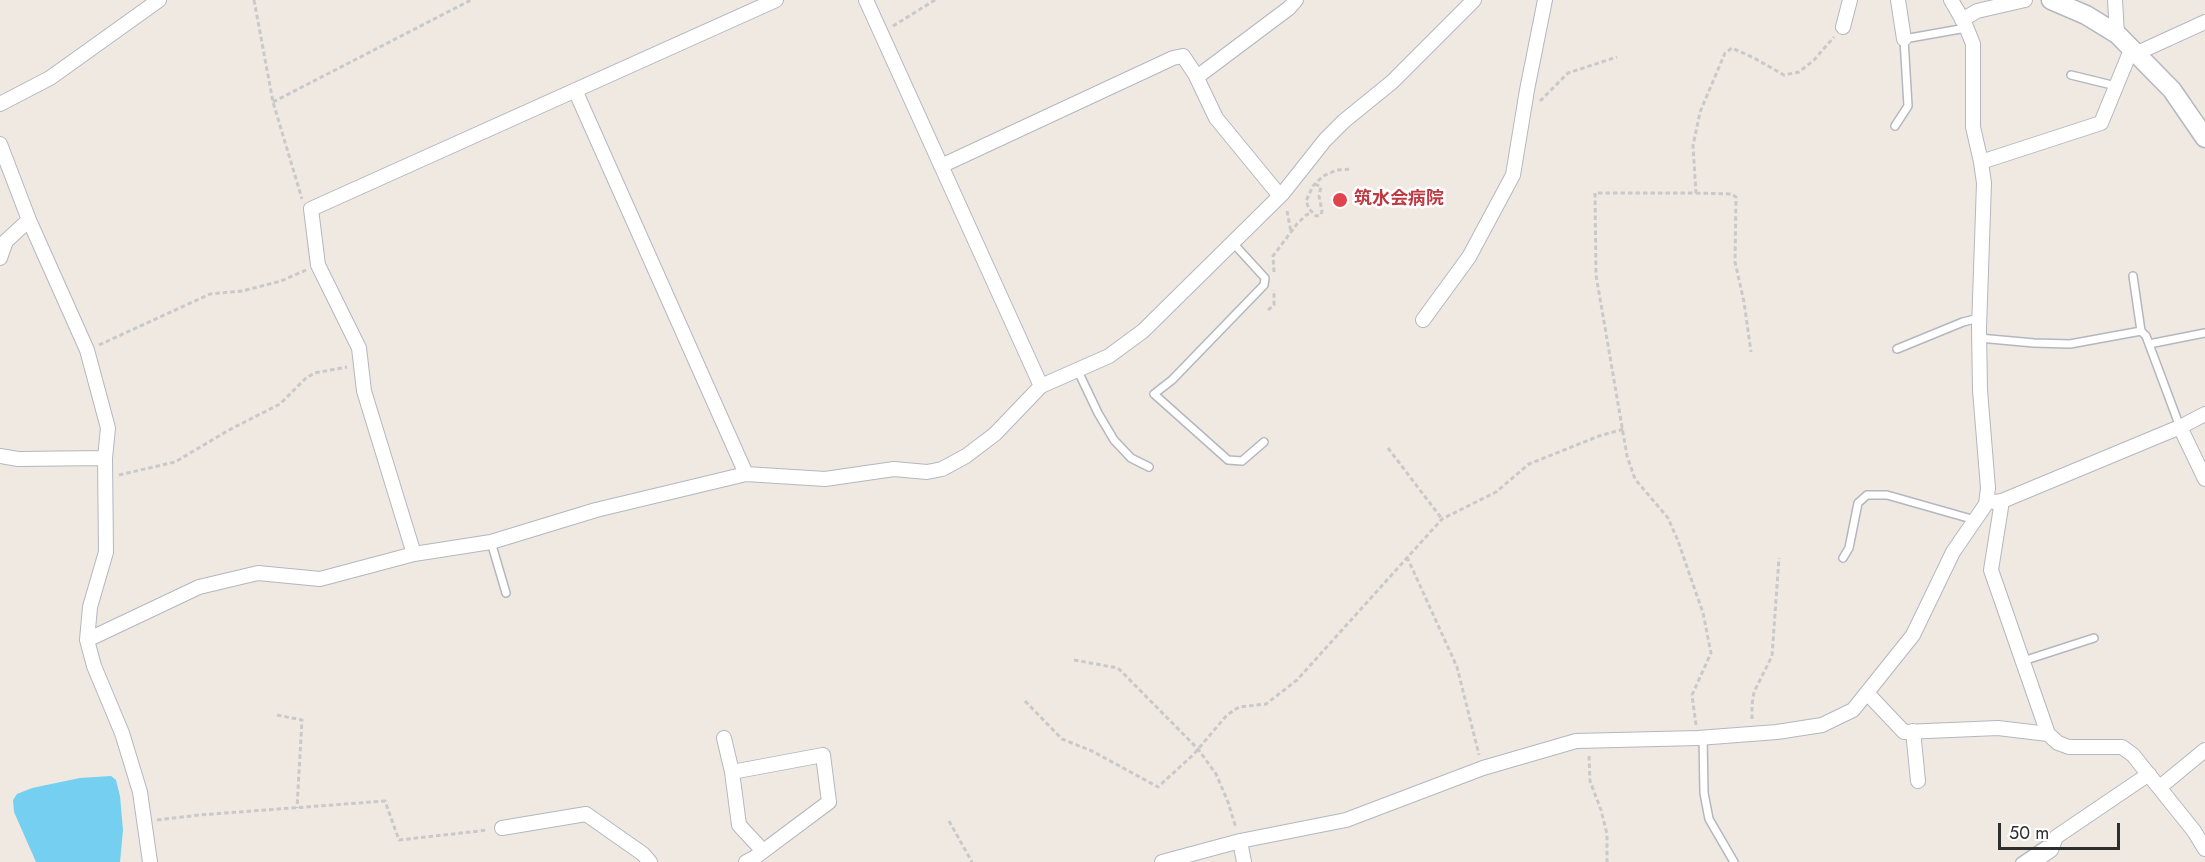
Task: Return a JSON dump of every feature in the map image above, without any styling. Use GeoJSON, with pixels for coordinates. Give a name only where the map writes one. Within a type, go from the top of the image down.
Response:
{"type":"FeatureCollection","features":[{"type":"Feature","properties":{"kind":"street"},"geometry":{"type":"LineString","coordinates":[[0,104],[50,78],[159,0]]}},
{"type":"Feature","properties":{"kind":"street"},"geometry":{"type":"LineString","coordinates":[[414,554],[364,391],[359,348],[318,265],[311,209],[776,0]]}},
{"type":"Feature","properties":{"kind":"street"},"geometry":{"type":"LineString","coordinates":[[866,0],[1041,386]]}},
{"type":"Feature","properties":{"kind":"street"},"geometry":{"type":"LineString","coordinates":[[1197,77],[1289,8],[1296,0]]}},
{"type":"Feature","properties":{"kind":"street"},"geometry":{"type":"LineString","coordinates":[[87,640],[199,587],[258,573],[320,579],[414,554],[491,542],[596,510],[746,474],[825,479],[894,468],[927,472],[942,469],[966,456],[995,434],[1041,386],[1108,356],[1143,332],[1280,196],[1325,140],[1344,121],[1392,82],[1474,0]]}},
{"type":"Feature","properties":{"kind":"street"},"geometry":{"type":"LineString","coordinates":[[1423,320],[1469,257],[1513,176],[1545,0]]}},
{"type":"Feature","properties":{"kind":"street"},"geometry":{"type":"LineString","coordinates":[[1843,27],[1850,0]]}},
{"type":"Feature","properties":{"kind":"street"},"geometry":{"type":"LineString","coordinates":[[1898,0],[1904,39]]}},
{"type":"Feature","properties":{"kind":"street"},"geometry":{"type":"LineString","coordinates":[[1162,862],[1240,841],[1346,820],[1483,768],[1576,741],[1701,738],[1752,734],[1822,725],[1853,710],[1913,635],[1953,552],[1986,504],[1988,488],[1980,390],[1979,338],[1984,183],[1973,127],[1973,44],[1951,0]]}},
{"type":"Feature","properties":{"kind":"street"},"geometry":{"type":"LineString","coordinates":[[1964,24],[1977,11],[2025,0]]}},
{"type":"Feature","properties":{"kind":"street"},"geometry":{"type":"LineString","coordinates":[[2051,0],[2086,15],[2116,34],[2172,90],[2205,138]]}},
{"type":"Feature","properties":{"kind":"street"},"geometry":{"type":"LineString","coordinates":[[2115,0],[2116,34]]}},
{"type":"Feature","properties":{"kind":"street"},"geometry":{"type":"LineString","coordinates":[[1981,162],[2101,123],[2133,52],[2205,22]]}},
{"type":"Feature","properties":{"kind":"street"},"geometry":{"type":"LineString","coordinates":[[941,166],[1173,58],[1183,56],[1197,77],[1216,118],[1280,196]]}},
{"type":"Feature","properties":{"kind":"street"},"geometry":{"type":"LineString","coordinates":[[575,90],[746,474]]}},
{"type":"Feature","properties":{"kind":"street"},"geometry":{"type":"LineString","coordinates":[[0,144],[29,220],[87,350],[108,428],[105,458],[106,552],[90,607],[87,640],[93,666],[122,733],[140,792],[150,862]]}},
{"type":"Feature","properties":{"kind":"street"},"geometry":{"type":"LineString","coordinates":[[0,258],[6,241],[29,220]]}},
{"type":"Feature","properties":{"kind":"street"},"geometry":{"type":"LineString","coordinates":[[1986,504],[2002,501],[2180,427],[2205,414]]}},
{"type":"Feature","properties":{"kind":"street"},"geometry":{"type":"LineString","coordinates":[[2180,427],[2205,479]]}},
{"type":"Feature","properties":{"kind":"street"},"geometry":{"type":"LineString","coordinates":[[0,456],[18,459],[105,458]]}},
{"type":"Feature","properties":{"kind":"street"},"geometry":{"type":"LineString","coordinates":[[2002,501],[1991,570],[2048,734],[2058,743],[2069,747],[2122,747],[2133,755],[2194,831],[2205,849]]}},
{"type":"Feature","properties":{"kind":"street"},"geometry":{"type":"LineString","coordinates":[[1867,693],[1904,732],[1998,728],[2048,734]]}},
{"type":"Feature","properties":{"kind":"street"},"geometry":{"type":"LineString","coordinates":[[1913,731],[1918,781]]}},
{"type":"Feature","properties":{"kind":"street"},"geometry":{"type":"LineString","coordinates":[[724,738],[732,772],[739,825],[763,851]]}},
{"type":"Feature","properties":{"kind":"street"},"geometry":{"type":"LineString","coordinates":[[2160,787],[2205,750]]}},
{"type":"Feature","properties":{"kind":"street"},"geometry":{"type":"LineString","coordinates":[[732,772],[824,755],[829,802],[746,862]]}},
{"type":"Feature","properties":{"kind":"street"},"geometry":{"type":"LineString","coordinates":[[2033,862],[2051,850],[2051,841],[2149,774]]}},
{"type":"Feature","properties":{"kind":"street"},"geometry":{"type":"LineString","coordinates":[[502,828],[586,814],[643,854],[650,862]]}},
{"type":"Feature","properties":{"kind":"street"},"geometry":{"type":"LineString","coordinates":[[1240,841],[1244,862]]}},
{"type":"Feature","properties":{"kind":"lane"},"geometry":{"type":"LineString","coordinates":[[1895,126],[1908,106],[1904,39],[1964,24]]}},
{"type":"Feature","properties":{"kind":"lane"},"geometry":{"type":"LineString","coordinates":[[2071,75],[2116,86]]}},
{"type":"Feature","properties":{"kind":"lane"},"geometry":{"type":"LineString","coordinates":[[1233,243],[1265,278],[1264,285],[1172,380],[1154,394],[1228,460],[1242,461],[1264,442]]}},
{"type":"Feature","properties":{"kind":"lane"},"geometry":{"type":"LineString","coordinates":[[2133,276],[2141,331],[2146,336],[2180,427]]}},
{"type":"Feature","properties":{"kind":"lane"},"geometry":{"type":"LineString","coordinates":[[1897,349],[1962,322],[1979,318]]}},
{"type":"Feature","properties":{"kind":"lane"},"geometry":{"type":"LineString","coordinates":[[1979,338],[2070,344],[2141,331]]}},
{"type":"Feature","properties":{"kind":"lane"},"geometry":{"type":"LineString","coordinates":[[2149,344],[2205,333]]}},
{"type":"Feature","properties":{"kind":"lane"},"geometry":{"type":"LineString","coordinates":[[1077,369],[1114,440],[1131,458],[1149,467]]}},
{"type":"Feature","properties":{"kind":"lane"},"geometry":{"type":"LineString","coordinates":[[1843,558],[1849,548],[1858,503],[1867,495],[1887,495],[1975,520]]}},
{"type":"Feature","properties":{"kind":"lane"},"geometry":{"type":"LineString","coordinates":[[491,542],[506,593]]}},
{"type":"Feature","properties":{"kind":"lane"},"geometry":{"type":"LineString","coordinates":[[2023,661],[2094,638]]}},
{"type":"Feature","properties":{"kind":"lane"},"geometry":{"type":"LineString","coordinates":[[1701,738],[1704,794],[1709,819],[1734,862]]}},
{"type":"Feature","properties":{"kind":"lane"},"geometry":{"type":"LineString","coordinates":[[2020,862],[2051,841]]}},
{"type":"Feature","properties":{"kind":"path"},"geometry":{"type":"LineString","coordinates":[[254,0],[273,102],[301,197],[311,209]]}},
{"type":"Feature","properties":{"kind":"path"},"geometry":{"type":"LineString","coordinates":[[273,102],[471,0]]}},
{"type":"Feature","properties":{"kind":"path"},"geometry":{"type":"LineString","coordinates":[[881,33],[935,0]]}},
{"type":"Feature","properties":{"kind":"path"},"geometry":{"type":"LineString","coordinates":[[1696,193],[1693,146],[1700,112],[1725,53],[1732,48],[1784,75],[1799,72],[1814,60],[1843,27]]}},
{"type":"Feature","properties":{"kind":"path"},"geometry":{"type":"LineString","coordinates":[[1524,108],[1539,102],[1568,73],[1617,57]]}},
{"type":"Feature","properties":{"kind":"path"},"geometry":{"type":"LineString","coordinates":[[1315,184],[1321,187],[1319,196],[1322,211],[1321,215],[1317,216],[1312,213],[1306,201],[1315,184],[1323,176],[1337,170],[1353,169]]}},
{"type":"Feature","properties":{"kind":"path"},"geometry":{"type":"LineString","coordinates":[[1701,738],[1692,695],[1711,652],[1703,613],[1678,541],[1668,518],[1635,479],[1627,456],[1596,275],[1595,193],[1696,193],[1736,196],[1735,262],[1744,302],[1751,352]]}},
{"type":"Feature","properties":{"kind":"path"},"geometry":{"type":"LineString","coordinates":[[1274,275],[1273,255],[1305,215],[1312,213]]}},
{"type":"Feature","properties":{"kind":"path"},"geometry":{"type":"LineString","coordinates":[[87,350],[210,294],[242,291],[281,281],[318,265]]}},
{"type":"Feature","properties":{"kind":"path"},"geometry":{"type":"LineString","coordinates":[[1268,310],[1274,305],[1274,285]]}},
{"type":"Feature","properties":{"kind":"path"},"geometry":{"type":"LineString","coordinates":[[105,478],[175,462],[229,430],[280,404],[314,373],[361,364]]}},
{"type":"Feature","properties":{"kind":"path"},"geometry":{"type":"LineString","coordinates":[[1025,700],[1062,739],[1092,751],[1158,787],[1198,749],[1227,715],[1239,706],[1266,704],[1297,680],[1442,519],[1496,492],[1529,464],[1599,436],[1624,429]]}},
{"type":"Feature","properties":{"kind":"path"},"geometry":{"type":"LineString","coordinates":[[1388,448],[1442,519]]}},
{"type":"Feature","properties":{"kind":"path"},"geometry":{"type":"LineString","coordinates":[[1407,557],[1457,667],[1483,768]]}},
{"type":"Feature","properties":{"kind":"path"},"geometry":{"type":"LineString","coordinates":[[1752,734],[1754,692],[1772,656],[1779,558]]}},
{"type":"Feature","properties":{"kind":"path"},"geometry":{"type":"LineString","coordinates":[[1074,660],[1118,668],[1198,749],[1216,774],[1228,802],[1240,841]]}},
{"type":"Feature","properties":{"kind":"path"},"geometry":{"type":"LineString","coordinates":[[277,715],[302,720],[297,807]]}},
{"type":"Feature","properties":{"kind":"path"},"geometry":{"type":"LineString","coordinates":[[1590,740],[1588,765],[1590,781],[1607,834],[1607,862]]}},
{"type":"Feature","properties":{"kind":"path"},"geometry":{"type":"LineString","coordinates":[[143,822],[199,815],[385,801],[399,840],[502,828]]}},
{"type":"Feature","properties":{"kind":"path"},"geometry":{"type":"LineString","coordinates":[[949,821],[972,862]]}},
{"type":"Feature","properties":{"kind":"water"},"geometry":{"type":"Polygon","coordinates":[[[111,776],[116,780],[120,796],[123,830],[120,862],[36,862],[14,812],[13,800],[17,794],[32,788],[80,778],[111,776]]]}},
{"type":"Feature","properties":{"kind":"place","name":"筑水会病院"},"geometry":{"type":"Point","coordinates":[1340,200]}}]}
